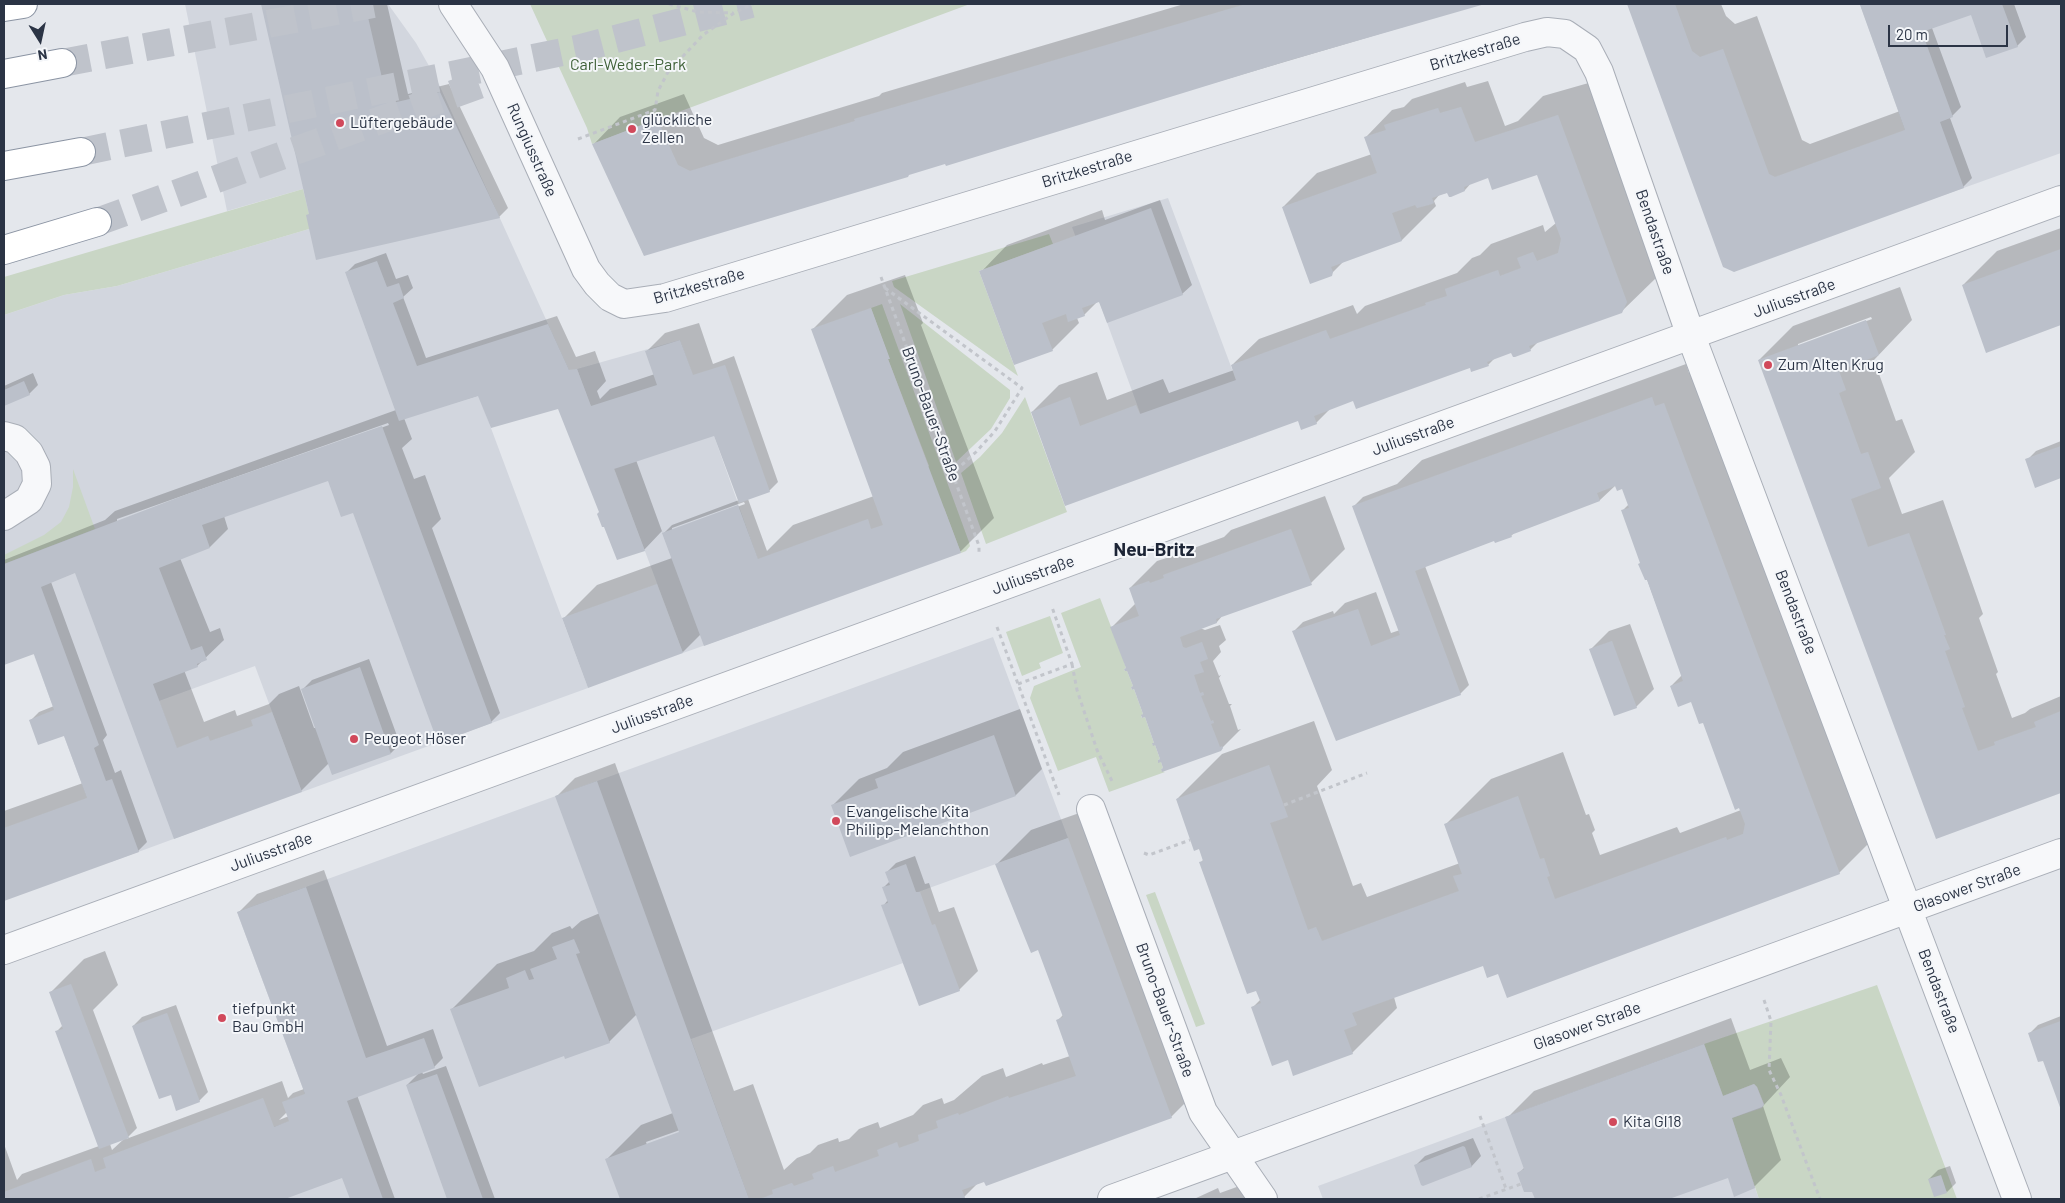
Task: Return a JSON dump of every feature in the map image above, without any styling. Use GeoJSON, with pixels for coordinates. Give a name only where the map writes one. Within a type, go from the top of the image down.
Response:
{"type":"FeatureCollection","features":[{"type":"Feature","properties":{"kind":"highway"},"geometry":{"type":"LineString","coordinates":[[4,7],[23,4]]}},
{"type":"Feature","properties":{"kind":"highway"},"geometry":{"type":"LineString","coordinates":[[4,74],[62,63]]}},
{"type":"Feature","properties":{"kind":"highway"},"geometry":{"type":"LineString","coordinates":[[4,166],[81,152]]}},
{"type":"Feature","properties":{"kind":"highway"},"geometry":{"type":"LineString","coordinates":[[4,250],[96,222]]}},
{"type":"Feature","properties":{"kind":"street","name":"Rungiusstraße"},"geometry":{"type":"LineString","coordinates":[[453,4],[495,68],[586,269],[610,297]]}},
{"type":"Feature","properties":{"kind":"street","name":"Britzkestraße"},"geometry":{"type":"LineString","coordinates":[[610,297],[624,304],[665,298],[1481,50],[1547,32],[1565,34]]}},
{"type":"Feature","properties":{"kind":"street","name":"Bendastraße"},"geometry":{"type":"LineString","coordinates":[[1565,34],[1587,49],[1599,72],[1691,336],[2017,1199]]}},
{"type":"Feature","properties":{"kind":"street","name":"Juliusstraße"},"geometry":{"type":"LineString","coordinates":[[4,950],[2061,200]]}},
{"type":"Feature","properties":{"kind":"street"},"geometry":{"type":"LineString","coordinates":[[4,436],[16,439],[29,452],[36,467],[37,484],[29,500],[4,516]]}},
{"type":"Feature","properties":{"kind":"street","name":"Bruno-Bauer-Straße"},"geometry":{"type":"LineString","coordinates":[[1091,809],[1203,1112],[1263,1199]]}},
{"type":"Feature","properties":{"kind":"street","name":"Glasower Straße"},"geometry":{"type":"LineString","coordinates":[[1112,1199],[2061,853]]}},
{"type":"Feature","properties":{"kind":"path"},"geometry":{"type":"LineString","coordinates":[[668,4],[698,12],[734,13]]}},
{"type":"Feature","properties":{"kind":"path"},"geometry":{"type":"LineString","coordinates":[[578,139],[656,110],[658,91],[668,72],[703,35],[734,13],[753,4]]}},
{"type":"Feature","properties":{"kind":"path","name":"Bruno-Bauer-Straße"},"geometry":{"type":"LineString","coordinates":[[881,277],[979,546],[979,552]]}},
{"type":"Feature","properties":{"kind":"path"},"geometry":{"type":"LineString","coordinates":[[885,287],[1022,388],[995,431],[976,452],[952,473]]}},
{"type":"Feature","properties":{"kind":"path"},"geometry":{"type":"LineString","coordinates":[[1052,607],[1072,664],[1077,690],[1097,750],[1114,786]]}},
{"type":"Feature","properties":{"kind":"path"},"geometry":{"type":"LineString","coordinates":[[997,627],[1060,797]]}},
{"type":"Feature","properties":{"kind":"path"},"geometry":{"type":"LineString","coordinates":[[1018,684],[1072,664]]}},
{"type":"Feature","properties":{"kind":"path"},"geometry":{"type":"LineString","coordinates":[[1284,805],[1367,773]]}},
{"type":"Feature","properties":{"kind":"path"},"geometry":{"type":"LineString","coordinates":[[1138,850],[1150,855],[1190,840]]}},
{"type":"Feature","properties":{"kind":"path"},"geometry":{"type":"LineString","coordinates":[[1753,966],[1771,1021],[1769,1070],[1783,1094],[1820,1199]]}},
{"type":"Feature","properties":{"kind":"path"},"geometry":{"type":"LineString","coordinates":[[1480,1116],[1506,1189]]}},
{"type":"Feature","properties":{"kind":"path"},"geometry":{"type":"LineString","coordinates":[[1479,1199],[1521,1184]]}},
{"type":"Feature","properties":{"kind":"shaded area"},"geometry":{"type":"Polygon","coordinates":[[[185,4],[388,4],[416,43],[437,80],[569,370],[479,396],[588,688],[302,792],[255,666],[159,701],[206,827],[111,862],[4,575],[4,315],[64,295],[117,286],[309,229],[303,189],[227,211],[185,4]]]}},
{"type":"Feature","properties":{"kind":"shaded area"},"geometry":{"type":"Polygon","coordinates":[[[1860,4],[2061,4],[2061,153],[1930,200],[1860,4]]]}},
{"type":"Feature","properties":{"kind":"shaded area"},"geometry":{"type":"Polygon","coordinates":[[[1168,198],[1257,436],[1161,470],[1072,227],[1168,198]]]}},
{"type":"Feature","properties":{"kind":"shaded area"},"geometry":{"type":"Polygon","coordinates":[[[680,340],[779,619],[683,653],[577,369],[680,340]]]}},
{"type":"Feature","properties":{"kind":"shaded area"},"geometry":{"type":"Polygon","coordinates":[[[993,637],[1068,838],[882,905],[903,963],[691,1039],[749,1199],[82,1199],[82,1197],[312,1113],[237,912],[993,637]]]}},
{"type":"Feature","properties":{"kind":"shaded area","name":"Kita Gl18"},"geometry":{"type":"Polygon","coordinates":[[[1704,1044],[1723,1096],[1754,1084],[1764,1105],[1749,1171],[1759,1199],[1323,1199],[1318,1186],[1704,1044]]]}},
{"type":"Feature","properties":{"kind":"green space","name":"Carl-Weder-Park"},"geometry":{"type":"Polygon","coordinates":[[[530,4],[970,4],[592,144],[587,128],[530,4]]]}},
{"type":"Feature","properties":{"kind":"green space"},"geometry":{"type":"Polygon","coordinates":[[[303,189],[309,214],[309,229],[117,286],[64,295],[4,315],[4,277],[303,189]]]}},
{"type":"Feature","properties":{"kind":"green space"},"geometry":{"type":"Polygon","coordinates":[[[1049,234],[1053,244],[979,271],[1018,376],[894,287],[892,281],[1049,234]]]}},
{"type":"Feature","properties":{"kind":"green space"},"geometry":{"type":"Polygon","coordinates":[[[882,304],[969,542],[970,546],[961,553],[927,467],[929,466],[888,359],[871,308],[882,304]]]}},
{"type":"Feature","properties":{"kind":"green space"},"geometry":{"type":"Polygon","coordinates":[[[900,304],[1010,390],[1010,398],[991,429],[956,462],[900,304]]]}},
{"type":"Feature","properties":{"kind":"green space"},"geometry":{"type":"Polygon","coordinates":[[[1025,397],[1067,512],[986,544],[961,473],[980,457],[1002,433],[1025,397]]]}},
{"type":"Feature","properties":{"kind":"green space"},"geometry":{"type":"Polygon","coordinates":[[[73,469],[95,529],[4,564],[4,555],[44,535],[61,522],[69,507],[73,487],[73,469]]]}},
{"type":"Feature","properties":{"kind":"green space"},"geometry":{"type":"Polygon","coordinates":[[[1100,598],[1123,658],[1126,668],[1124,669],[1127,671],[1133,686],[1131,687],[1132,690],[1134,689],[1143,714],[1141,716],[1142,718],[1145,717],[1154,743],[1152,744],[1155,745],[1160,759],[1158,762],[1161,762],[1163,768],[1161,769],[1165,772],[1109,792],[1096,757],[1058,771],[1030,698],[1034,686],[1081,667],[1061,613],[1100,598]]]}},
{"type":"Feature","properties":{"kind":"green space"},"geometry":{"type":"Polygon","coordinates":[[[1050,616],[1063,653],[1039,663],[1041,668],[1022,676],[1006,632],[1050,616]]]}},
{"type":"Feature","properties":{"kind":"green space"},"geometry":{"type":"Polygon","coordinates":[[[1155,892],[1205,1024],[1196,1027],[1146,895],[1155,892]]]}},
{"type":"Feature","properties":{"kind":"green space"},"geometry":{"type":"Polygon","coordinates":[[[1877,985],[1957,1199],[1759,1199],[1732,1118],[1762,1108],[1764,1104],[1754,1084],[1723,1096],[1704,1044],[1877,985]]]}},
{"type":"Feature","properties":{"kind":"building"},"geometry":{"type":"Polygon","coordinates":[[[261,4],[365,4],[388,104],[440,92],[500,218],[316,260],[306,215],[309,214],[261,4]]]}},
{"type":"Feature","properties":{"kind":"building"},"geometry":{"type":"Polygon","coordinates":[[[1246,4],[1485,4],[1287,61],[946,166],[945,164],[909,175],[908,177],[644,256],[592,144],[657,119],[678,165],[690,171],[855,121],[854,119],[1246,4]]]}},
{"type":"Feature","properties":{"kind":"building"},"geometry":{"type":"Polygon","coordinates":[[[1627,4],[1675,4],[1692,51],[1700,57],[1723,49],[1769,174],[1775,177],[1905,130],[1860,5],[2002,4],[2018,47],[1986,58],[1971,15],[1922,32],[1953,117],[1940,122],[1964,188],[1734,272],[1723,267],[1627,4]]]}},
{"type":"Feature","properties":{"kind":"building"},"geometry":{"type":"Polygon","coordinates":[[[1461,107],[1475,142],[1558,115],[1627,302],[1622,313],[1529,346],[1531,351],[1515,357],[1511,353],[1487,362],[1489,366],[1471,372],[1470,368],[1356,409],[1353,401],[1314,416],[1317,424],[1301,430],[1298,421],[1065,506],[1031,412],[1070,397],[1080,426],[1136,405],[1140,414],[1236,380],[1231,365],[1326,330],[1330,339],[1426,305],[1425,303],[1447,296],[1445,289],[1498,270],[1500,276],[1521,268],[1517,258],[1533,252],[1537,261],[1558,253],[1561,239],[1537,175],[1492,190],[1488,178],[1464,187],[1465,191],[1451,197],[1447,193],[1432,198],[1434,203],[1432,204],[1417,208],[1415,205],[1392,213],[1402,241],[1331,267],[1332,276],[1310,284],[1282,207],[1377,173],[1364,137],[1386,130],[1384,125],[1438,108],[1440,113],[1461,107]]]}},
{"type":"Feature","properties":{"kind":"building"},"geometry":{"type":"Polygon","coordinates":[[[1151,208],[1183,295],[1107,323],[1099,302],[1082,308],[1085,316],[1068,322],[1066,314],[1042,323],[1053,351],[1014,365],[979,271],[1151,208]]]}},
{"type":"Feature","properties":{"kind":"building"},"geometry":{"type":"Polygon","coordinates":[[[2061,249],[2061,325],[1986,353],[1962,285],[2061,249]]]}},
{"type":"Feature","properties":{"kind":"building"},"geometry":{"type":"Polygon","coordinates":[[[377,261],[387,287],[399,283],[404,298],[393,303],[417,366],[548,324],[569,370],[577,369],[591,406],[657,385],[645,351],[680,340],[693,375],[725,365],[770,492],[739,503],[714,436],[614,469],[645,551],[617,560],[604,527],[602,527],[597,514],[599,512],[558,409],[491,428],[478,396],[399,421],[345,272],[377,261]]]}},
{"type":"Feature","properties":{"kind":"building"},"geometry":{"type":"Polygon","coordinates":[[[871,308],[890,359],[888,359],[961,553],[704,646],[662,533],[738,505],[758,559],[868,519],[871,529],[883,525],[811,329],[871,308]]]}},
{"type":"Feature","properties":{"kind":"building"},"geometry":{"type":"Polygon","coordinates":[[[1866,320],[1879,355],[1839,371],[1846,390],[1839,393],[1861,454],[1868,452],[1881,488],[1851,499],[1868,547],[1909,533],[1946,635],[1944,635],[1950,649],[1945,651],[1965,707],[1962,708],[1978,751],[1995,745],[1994,742],[2036,727],[2034,722],[2061,711],[2061,793],[1936,839],[1758,360],[1866,320]]]}},
{"type":"Feature","properties":{"kind":"building"},"geometry":{"type":"Polygon","coordinates":[[[24,381],[30,395],[4,406],[4,390],[24,381]]]}},
{"type":"Feature","properties":{"kind":"building"},"geometry":{"type":"Polygon","coordinates":[[[1652,397],[1655,406],[1664,403],[1840,874],[1507,998],[1498,974],[1487,978],[1483,966],[1352,1013],[1357,1025],[1344,1030],[1353,1054],[1293,1076],[1288,1060],[1272,1066],[1251,1007],[1261,1003],[1256,991],[1247,994],[1199,862],[1203,861],[1199,849],[1194,851],[1176,799],[1269,765],[1288,817],[1270,823],[1308,930],[1316,927],[1322,941],[1459,891],[1453,876],[1462,874],[1444,824],[1518,796],[1540,859],[1544,858],[1550,876],[1547,877],[1555,899],[1726,837],[1727,840],[1743,834],[1745,824],[1739,808],[1735,810],[1703,723],[1699,724],[1691,702],[1678,707],[1670,686],[1683,681],[1647,580],[1645,580],[1638,564],[1640,563],[1621,510],[1629,508],[1622,489],[1617,491],[1615,486],[1597,493],[1600,501],[1511,535],[1512,537],[1495,543],[1494,541],[1415,571],[1461,695],[1336,741],[1292,631],[1358,609],[1371,646],[1400,635],[1352,506],[1652,397]]]}},
{"type":"Feature","properties":{"kind":"building"},"geometry":{"type":"Polygon","coordinates":[[[382,426],[492,723],[438,743],[353,513],[341,517],[328,481],[202,525],[210,548],[159,568],[191,650],[202,646],[207,660],[197,664],[198,667],[153,684],[177,748],[208,736],[210,741],[253,726],[251,720],[272,712],[302,792],[174,839],[75,573],[41,587],[99,745],[94,748],[106,781],[112,779],[139,852],[4,901],[4,828],[87,798],[64,736],[38,745],[29,720],[54,710],[34,654],[4,665],[4,564],[190,493],[382,426]]]}},
{"type":"Feature","properties":{"kind":"building"},"geometry":{"type":"Polygon","coordinates":[[[2061,446],[2061,478],[2035,488],[2025,459],[2061,446]]]}},
{"type":"Feature","properties":{"kind":"building"},"geometry":{"type":"Polygon","coordinates":[[[1291,529],[1312,585],[1216,619],[1217,623],[1180,637],[1183,647],[1186,648],[1202,642],[1208,659],[1200,662],[1204,672],[1194,675],[1200,693],[1203,692],[1204,695],[1201,696],[1211,721],[1213,720],[1214,723],[1211,724],[1220,747],[1222,746],[1223,748],[1221,751],[1162,772],[1161,769],[1163,768],[1161,762],[1158,763],[1160,759],[1155,745],[1153,746],[1152,743],[1154,743],[1145,717],[1142,718],[1141,715],[1143,714],[1134,689],[1132,690],[1131,687],[1133,686],[1127,671],[1124,669],[1126,668],[1110,627],[1139,616],[1129,588],[1164,578],[1163,575],[1291,529]]]}},
{"type":"Feature","properties":{"kind":"building"},"geometry":{"type":"Polygon","coordinates":[[[657,584],[683,653],[588,688],[562,618],[657,584]]]}},
{"type":"Feature","properties":{"kind":"building"},"geometry":{"type":"Polygon","coordinates":[[[1612,641],[1637,708],[1614,716],[1589,649],[1612,641]]]}},
{"type":"Feature","properties":{"kind":"building"},"geometry":{"type":"Polygon","coordinates":[[[360,667],[391,754],[332,775],[301,689],[360,667]]]}},
{"type":"Feature","properties":{"kind":"building"},"geometry":{"type":"Polygon","coordinates":[[[994,735],[1016,796],[850,857],[831,805],[878,788],[875,779],[994,735]]]}},
{"type":"Feature","properties":{"kind":"building"},"geometry":{"type":"Polygon","coordinates":[[[597,781],[749,1199],[620,1199],[605,1159],[679,1132],[555,796],[597,781]]]}},
{"type":"Feature","properties":{"kind":"building"},"geometry":{"type":"Polygon","coordinates":[[[1068,838],[1172,1118],[986,1186],[984,1182],[962,1190],[965,1198],[961,1199],[760,1199],[773,1194],[772,1190],[792,1183],[794,1186],[814,1179],[812,1174],[833,1166],[835,1172],[879,1156],[877,1150],[897,1142],[899,1148],[919,1141],[918,1135],[938,1128],[936,1121],[958,1113],[959,1115],[1008,1096],[1009,1098],[1076,1076],[1056,1020],[1063,1017],[1038,950],[1031,953],[995,864],[1068,838]]]}},
{"type":"Feature","properties":{"kind":"building"},"geometry":{"type":"Polygon","coordinates":[[[906,864],[916,892],[920,892],[932,925],[935,924],[960,991],[919,1006],[881,905],[888,903],[882,887],[890,885],[885,872],[906,864]]]}},
{"type":"Feature","properties":{"kind":"building"},"geometry":{"type":"Polygon","coordinates":[[[306,887],[366,1058],[424,1038],[435,1068],[347,1101],[383,1199],[350,1199],[342,1178],[285,1199],[4,1199],[4,1192],[91,1159],[95,1172],[106,1168],[103,1158],[263,1098],[274,1127],[289,1121],[282,1102],[305,1094],[237,912],[306,887]]]}},
{"type":"Feature","properties":{"kind":"building"},"geometry":{"type":"Polygon","coordinates":[[[574,939],[580,953],[576,954],[610,1043],[565,1059],[564,1056],[479,1087],[450,1009],[509,988],[506,978],[525,970],[529,980],[534,979],[530,969],[557,959],[552,947],[574,939]]]}},
{"type":"Feature","properties":{"kind":"building"},"geometry":{"type":"Polygon","coordinates":[[[71,984],[129,1138],[99,1149],[55,1031],[63,1029],[49,992],[71,984]]]}},
{"type":"Feature","properties":{"kind":"building"},"geometry":{"type":"Polygon","coordinates":[[[167,1013],[200,1102],[176,1111],[171,1095],[159,1099],[132,1026],[167,1013]]]}},
{"type":"Feature","properties":{"kind":"building"},"geometry":{"type":"Polygon","coordinates":[[[2061,1021],[2061,1110],[2043,1061],[2038,1062],[2028,1033],[2061,1021]]]}},
{"type":"Feature","properties":{"kind":"building","name":"Kita Gl18"},"geometry":{"type":"Polygon","coordinates":[[[1704,1044],[1723,1096],[1754,1084],[1764,1105],[1732,1118],[1755,1188],[1734,1197],[1728,1178],[1669,1199],[1535,1199],[1532,1192],[1524,1192],[1517,1173],[1524,1169],[1505,1117],[1704,1044]]]}},
{"type":"Feature","properties":{"kind":"building"},"geometry":{"type":"Polygon","coordinates":[[[437,1074],[483,1199],[447,1199],[406,1085],[437,1074]]]}},
{"type":"Feature","properties":{"kind":"building"},"geometry":{"type":"Polygon","coordinates":[[[1463,1146],[1472,1167],[1423,1186],[1421,1185],[1414,1165],[1463,1146]]]}},
{"type":"Feature","properties":{"kind":"building"},"geometry":{"type":"Polygon","coordinates":[[[1941,1175],[1947,1193],[1934,1197],[1928,1179],[1941,1175]]]}},
{"type":"Feature","properties":{"kind":"tunnel"},"geometry":{"type":"LineString","coordinates":[[62,63],[373,4]]}},
{"type":"Feature","properties":{"kind":"tunnel"},"geometry":{"type":"LineString","coordinates":[[81,152],[577,49],[751,4]]}},
{"type":"Feature","properties":{"kind":"tunnel"},"geometry":{"type":"LineString","coordinates":[[97,222],[484,83]]}},
{"type":"Feature","properties":{"kind":"place","name":"Lüftergebäude"},"geometry":{"type":"Point","coordinates":[340,123]}},
{"type":"Feature","properties":{"kind":"place","name":"glückliche Zellen"},"geometry":{"type":"Point","coordinates":[632,129]}},
{"type":"Feature","properties":{"kind":"place","name":"Zum Alten Krug"},"geometry":{"type":"Point","coordinates":[1768,365]}},
{"type":"Feature","properties":{"kind":"place","name":"Peugeot Höser"},"geometry":{"type":"Point","coordinates":[354,739]}},
{"type":"Feature","properties":{"kind":"place","name":"Evangelische Kita Philipp-Melanchthon"},"geometry":{"type":"Point","coordinates":[836,821]}},
{"type":"Feature","properties":{"kind":"place","name":"tiefpunkt Bau GmbH"},"geometry":{"type":"Point","coordinates":[222,1018]}},
{"type":"Feature","properties":{"kind":"place","name":"Kita Gl18"},"geometry":{"type":"Point","coordinates":[1613,1122]}},
{"type":"Feature","properties":{"kind":"district","name":"Neu-Britz"},"geometry":{"type":"Point","coordinates":[1154,550]}}]}
